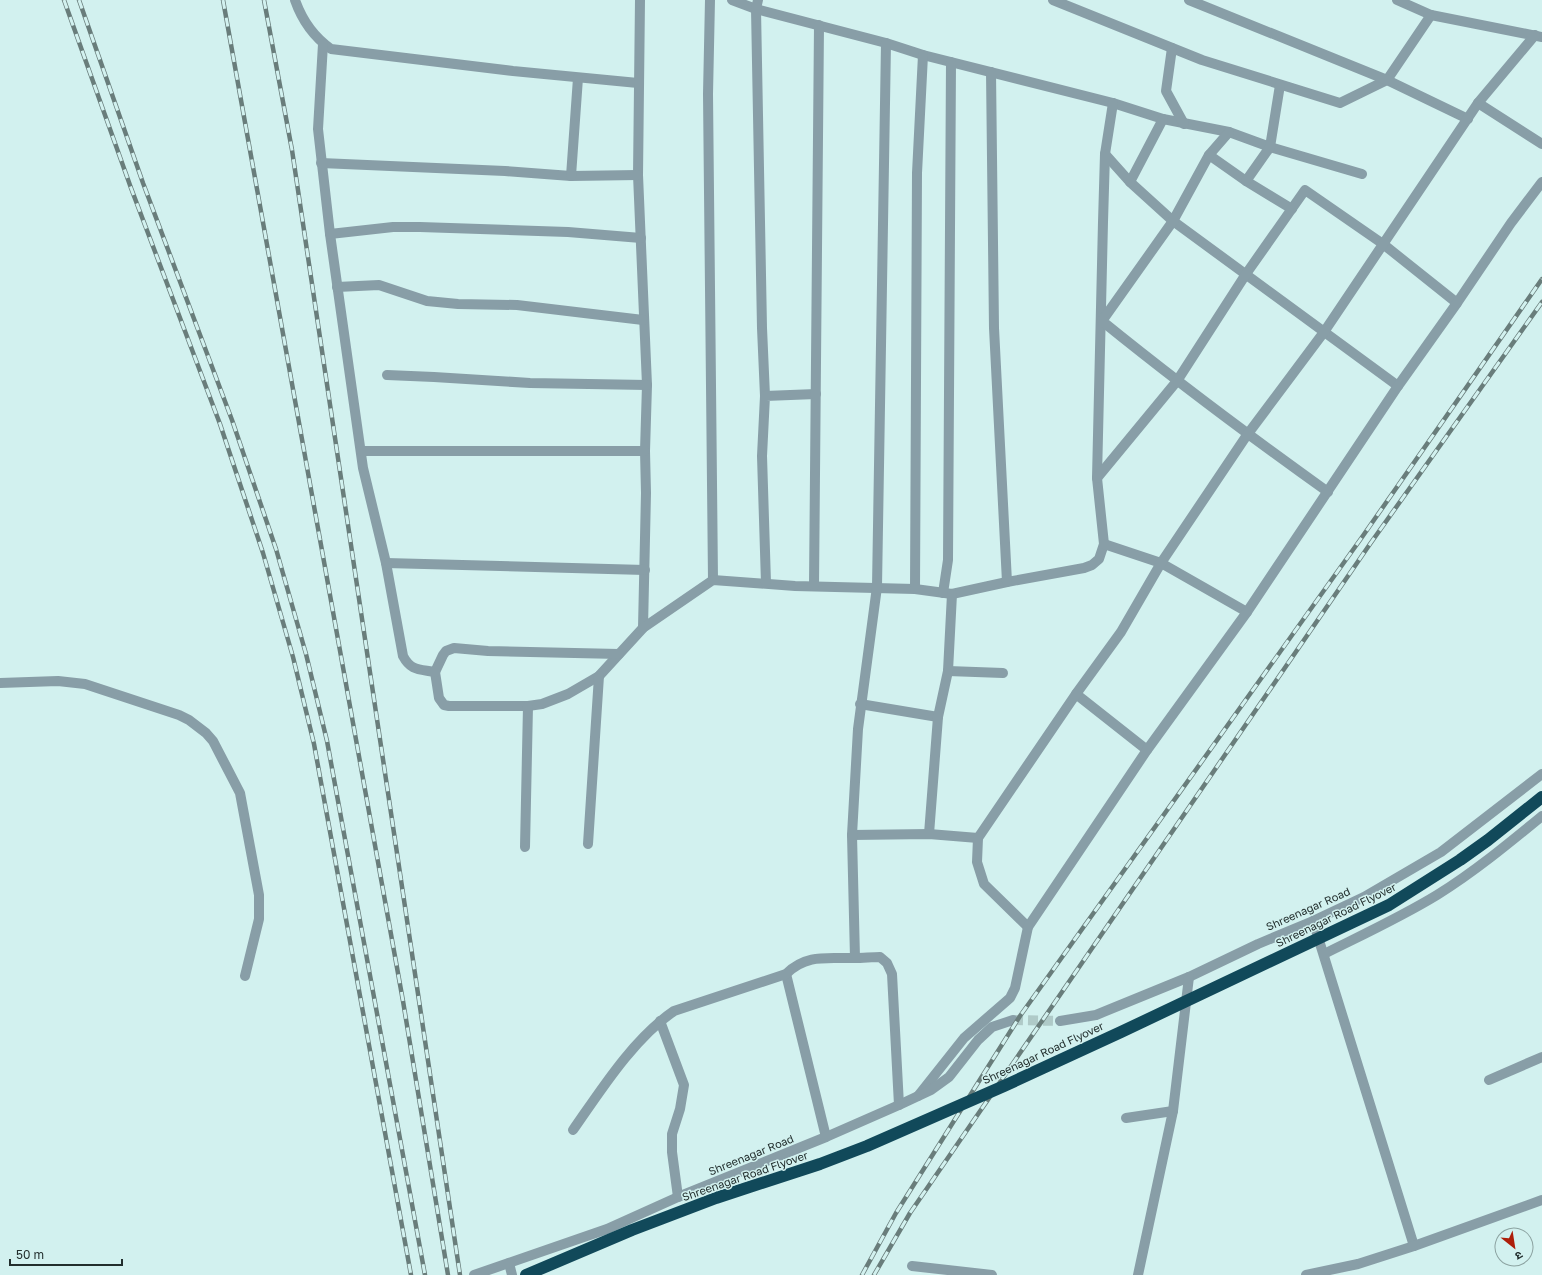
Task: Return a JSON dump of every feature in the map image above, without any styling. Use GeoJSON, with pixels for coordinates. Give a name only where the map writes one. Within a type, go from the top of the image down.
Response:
{"type":"FeatureCollection","features":[{"type":"Feature","properties":{"kind":"highway","name":"Shreenagar Road Flyover"},"geometry":{"type":"LineString","coordinates":[[526,1275],[632,1230],[716,1198],[820,1164],[867,1146],[1004,1086],[1121,1032],[1389,905],[1460,860],[1542,797]]}},
{"type":"Feature","properties":{"kind":"street"},"geometry":{"type":"LineString","coordinates":[[295,0],[299,13],[315,36],[331,50],[578,78],[638,83]]}},
{"type":"Feature","properties":{"kind":"street"},"geometry":{"type":"LineString","coordinates":[[640,0],[638,175],[643,320],[647,385],[643,628]]}},
{"type":"Feature","properties":{"kind":"street"},"geometry":{"type":"LineString","coordinates":[[710,0],[708,94],[713,580]]}},
{"type":"Feature","properties":{"kind":"street"},"geometry":{"type":"LineString","coordinates":[[732,0],[757,4],[820,25],[923,55],[1113,103],[1163,119],[1229,132],[1270,147],[1362,174]]}},
{"type":"Feature","properties":{"kind":"street"},"geometry":{"type":"LineString","coordinates":[[1053,0],[1202,60],[1340,103],[1387,80],[1431,15]]}},
{"type":"Feature","properties":{"kind":"street"},"geometry":{"type":"LineString","coordinates":[[1189,0],[1387,80],[1468,119]]}},
{"type":"Feature","properties":{"kind":"street"},"geometry":{"type":"LineString","coordinates":[[1397,0],[1431,15],[1538,36]]}},
{"type":"Feature","properties":{"kind":"street"},"geometry":{"type":"LineString","coordinates":[[757,4],[762,321],[765,396],[762,456],[766,583]]}},
{"type":"Feature","properties":{"kind":"street"},"geometry":{"type":"LineString","coordinates":[[814,586],[820,25]]}},
{"type":"Feature","properties":{"kind":"street"},"geometry":{"type":"LineString","coordinates":[[1028,928],[984,884],[977,862],[978,838],[1076,694],[1121,632],[1161,563],[1247,434],[1324,332],[1478,103],[1538,36]]}},
{"type":"Feature","properties":{"kind":"street"},"geometry":{"type":"LineString","coordinates":[[855,958],[852,835],[858,729],[860,704],[877,587],[886,43]]}},
{"type":"Feature","properties":{"kind":"street"},"geometry":{"type":"LineString","coordinates":[[323,44],[318,129],[321,163],[363,468],[386,563],[404,656],[415,669],[435,672]]}},
{"type":"Feature","properties":{"kind":"street"},"geometry":{"type":"LineString","coordinates":[[1172,48],[1166,91],[1184,124]]}},
{"type":"Feature","properties":{"kind":"street"},"geometry":{"type":"LineString","coordinates":[[915,589],[917,173],[923,55]]}},
{"type":"Feature","properties":{"kind":"street"},"geometry":{"type":"LineString","coordinates":[[929,834],[938,717],[948,671],[951,62]]}},
{"type":"Feature","properties":{"kind":"street"},"geometry":{"type":"LineString","coordinates":[[991,72],[994,328],[1007,582]]}},
{"type":"Feature","properties":{"kind":"street"},"geometry":{"type":"LineString","coordinates":[[571,176],[578,78]]}},
{"type":"Feature","properties":{"kind":"street"},"geometry":{"type":"LineString","coordinates":[[1246,181],[1270,147],[1280,85]]}},
{"type":"Feature","properties":{"kind":"street"},"geometry":{"type":"LineString","coordinates":[[619,654],[488,651],[454,648],[443,654],[435,672],[439,698],[444,705],[528,706],[542,704],[568,694],[600,676],[643,628],[713,580],[795,586],[915,589],[948,593],[1084,568],[1092,565],[1099,559],[1104,544],[1098,478],[1105,154],[1113,103]]}},
{"type":"Feature","properties":{"kind":"street"},"geometry":{"type":"LineString","coordinates":[[1478,103],[1542,144]]}},
{"type":"Feature","properties":{"kind":"street"},"geometry":{"type":"LineString","coordinates":[[1130,182],[1163,119]]}},
{"type":"Feature","properties":{"kind":"street"},"geometry":{"type":"LineString","coordinates":[[1102,321],[1173,221],[1209,155],[1229,132]]}},
{"type":"Feature","properties":{"kind":"street"},"geometry":{"type":"LineString","coordinates":[[1105,154],[1130,182],[1173,221],[1398,386]]}},
{"type":"Feature","properties":{"kind":"street"},"geometry":{"type":"LineString","coordinates":[[1209,155],[1246,181],[1292,209]]}},
{"type":"Feature","properties":{"kind":"street"},"geometry":{"type":"LineString","coordinates":[[321,163],[505,171],[571,176],[638,175]]}},
{"type":"Feature","properties":{"kind":"street"},"geometry":{"type":"LineString","coordinates":[[918,1096],[964,1038],[1010,998],[1015,988],[1028,928],[1147,750],[1247,612],[1398,386],[1511,223],[1542,182]]}},
{"type":"Feature","properties":{"kind":"street"},"geometry":{"type":"LineString","coordinates":[[1098,478],[1177,382],[1246,274],[1305,190],[1383,244],[1457,303]]}},
{"type":"Feature","properties":{"kind":"street"},"geometry":{"type":"LineString","coordinates":[[330,234],[393,227],[420,227],[568,232],[641,238]]}},
{"type":"Feature","properties":{"kind":"street"},"geometry":{"type":"LineString","coordinates":[[337,287],[378,286],[427,301],[458,304],[517,305],[643,320]]}},
{"type":"Feature","properties":{"kind":"street"},"geometry":{"type":"LineString","coordinates":[[1102,321],[1177,382],[1328,492]]}},
{"type":"Feature","properties":{"kind":"street"},"geometry":{"type":"LineString","coordinates":[[387,375],[530,384],[647,385]]}},
{"type":"Feature","properties":{"kind":"street"},"geometry":{"type":"LineString","coordinates":[[765,396],[816,394]]}},
{"type":"Feature","properties":{"kind":"street"},"geometry":{"type":"LineString","coordinates":[[361,451],[645,451]]}},
{"type":"Feature","properties":{"kind":"street"},"geometry":{"type":"LineString","coordinates":[[1104,544],[1161,563],[1247,612]]}},
{"type":"Feature","properties":{"kind":"street"},"geometry":{"type":"LineString","coordinates":[[386,563],[645,570]]}},
{"type":"Feature","properties":{"kind":"street"},"geometry":{"type":"LineString","coordinates":[[948,671],[1003,673]]}},
{"type":"Feature","properties":{"kind":"street"},"geometry":{"type":"LineString","coordinates":[[588,844],[600,676]]}},
{"type":"Feature","properties":{"kind":"street"},"geometry":{"type":"LineString","coordinates":[[0,683],[58,681],[85,684],[179,715],[189,720],[213,740],[240,793],[259,895],[259,919],[245,976]]}},
{"type":"Feature","properties":{"kind":"street"},"geometry":{"type":"LineString","coordinates":[[1076,694],[1147,750]]}},
{"type":"Feature","properties":{"kind":"street"},"geometry":{"type":"LineString","coordinates":[[860,704],[938,717]]}},
{"type":"Feature","properties":{"kind":"street"},"geometry":{"type":"LineString","coordinates":[[525,846],[528,706]]}},
{"type":"Feature","properties":{"kind":"street","name":"Shreenagar Road"},"geometry":{"type":"LineString","coordinates":[[1060,1021],[1096,1015],[1189,977],[1258,944],[1313,921],[1364,897],[1441,852],[1542,774]]}},
{"type":"Feature","properties":{"kind":"street"},"geometry":{"type":"LineString","coordinates":[[1324,954],[1406,913],[1438,894],[1474,870],[1542,816]]}},
{"type":"Feature","properties":{"kind":"street"},"geometry":{"type":"LineString","coordinates":[[852,835],[929,834],[978,838]]}},
{"type":"Feature","properties":{"kind":"street"},"geometry":{"type":"LineString","coordinates":[[1313,921],[1414,1246]]}},
{"type":"Feature","properties":{"kind":"street"},"geometry":{"type":"LineString","coordinates":[[573,1130],[616,1068],[660,1021],[674,1011],[786,974],[794,966],[823,957],[880,957],[887,963],[892,974],[899,1106]]}},
{"type":"Feature","properties":{"kind":"street"},"geometry":{"type":"LineString","coordinates":[[786,974],[826,1137]]}},
{"type":"Feature","properties":{"kind":"street"},"geometry":{"type":"LineString","coordinates":[[1138,1275],[1173,1111],[1189,977]]}},
{"type":"Feature","properties":{"kind":"street","name":"Shreenagar Road"},"geometry":{"type":"LineString","coordinates":[[474,1275],[607,1229],[678,1197],[899,1106],[931,1090],[949,1077],[978,1040],[992,1027],[1013,1020]]}},
{"type":"Feature","properties":{"kind":"street"},"geometry":{"type":"LineString","coordinates":[[660,1021],[684,1085],[680,1109],[672,1134],[672,1152],[678,1197]]}},
{"type":"Feature","properties":{"kind":"street"},"geometry":{"type":"LineString","coordinates":[[1489,1080],[1542,1057]]}},
{"type":"Feature","properties":{"kind":"street"},"geometry":{"type":"LineString","coordinates":[[1126,1118],[1173,1111]]}},
{"type":"Feature","properties":{"kind":"street"},"geometry":{"type":"LineString","coordinates":[[1306,1275],[1358,1264],[1414,1246],[1542,1200]]}},
{"type":"Feature","properties":{"kind":"street"},"geometry":{"type":"LineString","coordinates":[[510,1262],[512,1275]]}},
{"type":"Feature","properties":{"kind":"street"},"geometry":{"type":"LineString","coordinates":[[912,1266],[992,1275]]}},
{"type":"Feature","properties":{"kind":"tunnel"},"geometry":{"type":"LineString","coordinates":[[1013,1020],[1060,1021]]}},
{"type":"Feature","properties":{"kind":"railway"},"geometry":{"type":"LineString","coordinates":[[64,0],[131,188],[220,424],[263,553],[293,657],[314,744],[411,1275]]}},
{"type":"Feature","properties":{"kind":"railway"},"geometry":{"type":"LineString","coordinates":[[79,0],[143,183],[232,420],[276,549],[306,654],[327,741],[425,1275]]}},
{"type":"Feature","properties":{"kind":"railway"},"geometry":{"type":"LineString","coordinates":[[223,0],[403,1001],[448,1275]]}},
{"type":"Feature","properties":{"kind":"railway"},"geometry":{"type":"LineString","coordinates":[[264,0],[292,150],[460,1275]]}},
{"type":"Feature","properties":{"kind":"railway"},"geometry":{"type":"LineString","coordinates":[[862,1275],[896,1213],[1020,1016],[1360,540],[1542,279]]}},
{"type":"Feature","properties":{"kind":"railway"},"geometry":{"type":"LineString","coordinates":[[874,1275],[910,1213],[1370,544],[1542,302]]}}]}
